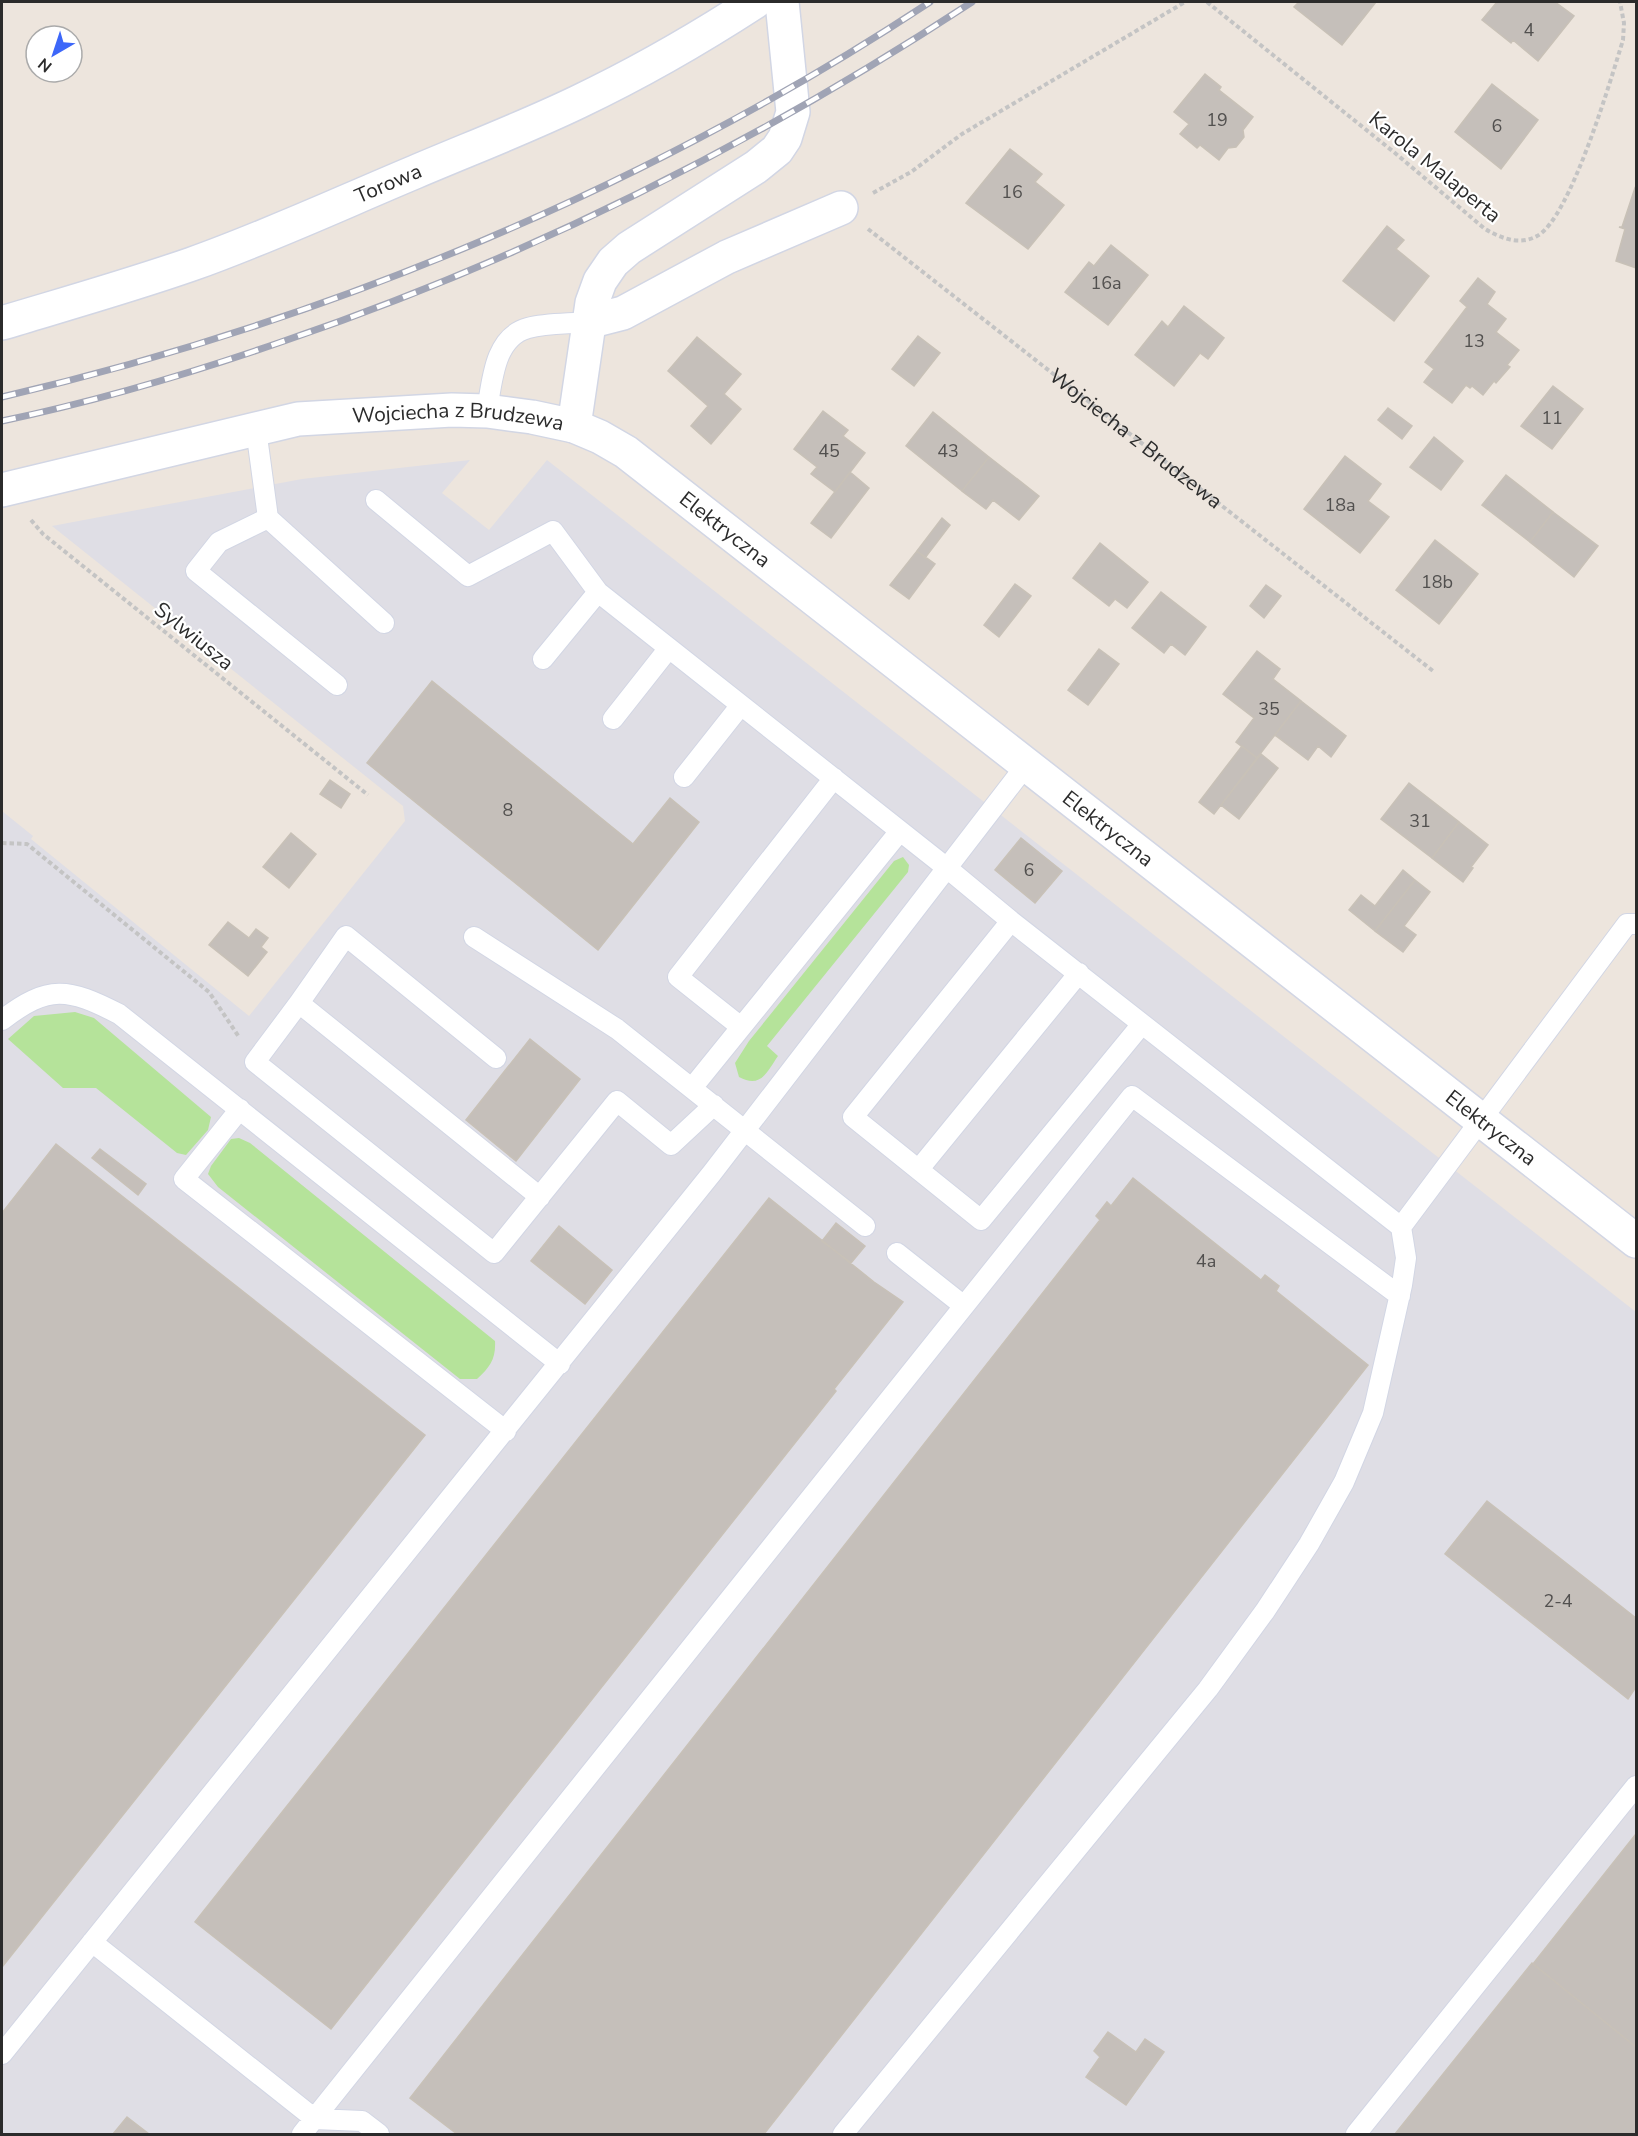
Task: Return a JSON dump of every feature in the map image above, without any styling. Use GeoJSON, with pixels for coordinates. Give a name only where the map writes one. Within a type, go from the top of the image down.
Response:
{"type":"FeatureCollection","features":[{"type":"Feature","properties":{"kind":"street","name":"Torowa"},"geometry":{"type":"LineString","coordinates":[[2,323],[114,290],[194,263],[257,239],[519,128],[578,102],[652,64],[755,2]]}},
{"type":"Feature","properties":{"kind":"street","name":"Wojciecha z Brudzewa"},"geometry":{"type":"LineString","coordinates":[[11,488],[298,419],[452,410],[487,411],[574,426],[588,322],[600,281],[614,262],[629,248],[756,167],[777,150],[785,138],[793,112],[782,2]]}},
{"type":"Feature","properties":{"kind":"street"},"geometry":{"type":"LineString","coordinates":[[588,322],[623,313],[727,257],[841,208]]}},
{"type":"Feature","properties":{"kind":"street","name":"Elektryczna"},"geometry":{"type":"LineString","coordinates":[[574,426],[626,452],[1636,1240]]}},
{"type":"Feature","properties":{"kind":"lane"},"geometry":{"type":"LineString","coordinates":[[487,411],[496,363],[503,347],[513,335],[528,328],[588,322]]}},
{"type":"Feature","properties":{"kind":"lane"},"geometry":{"type":"LineString","coordinates":[[256,429],[268,518],[384,623]]}},
{"type":"Feature","properties":{"kind":"lane"},"geometry":{"type":"LineString","coordinates":[[376,500],[468,576],[553,531],[598,592],[1011,921],[1401,1227],[1406,1258],[1400,1296],[1373,1413],[1348,1472],[1309,1544],[1208,1689],[843,2134]]}},
{"type":"Feature","properties":{"kind":"lane"},"geometry":{"type":"LineString","coordinates":[[268,518],[219,542],[196,571],[337,685]]}},
{"type":"Feature","properties":{"kind":"lane"},"geometry":{"type":"LineString","coordinates":[[543,658],[598,592]]}},
{"type":"Feature","properties":{"kind":"lane"},"geometry":{"type":"LineString","coordinates":[[613,719],[669,648]]}},
{"type":"Feature","properties":{"kind":"lane"},"geometry":{"type":"LineString","coordinates":[[684,777],[741,705]]}},
{"type":"Feature","properties":{"kind":"lane"},"geometry":{"type":"LineString","coordinates":[[2,2054],[560,1364],[746,1130],[1027,764]]}},
{"type":"Feature","properties":{"kind":"lane"},"geometry":{"type":"LineString","coordinates":[[741,1027],[678,977],[834,778]]}},
{"type":"Feature","properties":{"kind":"lane"},"geometry":{"type":"LineString","coordinates":[[692,1088],[900,831]]}},
{"type":"Feature","properties":{"kind":"lane"},"geometry":{"type":"LineString","coordinates":[[1011,921],[854,1117],[981,1220],[1142,1023]]}},
{"type":"Feature","properties":{"kind":"lane"},"geometry":{"type":"LineString","coordinates":[[1401,1227],[1627,924],[1636,924]]}},
{"type":"Feature","properties":{"kind":"lane"},"geometry":{"type":"LineString","coordinates":[[496,1058],[346,936],[255,1062],[494,1253],[617,1101],[671,1145],[714,1105]]}},
{"type":"Feature","properties":{"kind":"lane"},"geometry":{"type":"LineString","coordinates":[[474,936],[617,1029],[865,1226]]}},
{"type":"Feature","properties":{"kind":"lane"},"geometry":{"type":"LineString","coordinates":[[919,1169],[1079,973]]}},
{"type":"Feature","properties":{"kind":"lane"},"geometry":{"type":"LineString","coordinates":[[2,1020],[22,1005],[54,992],[88,998],[119,1014],[560,1364]]}},
{"type":"Feature","properties":{"kind":"lane"},"geometry":{"type":"LineString","coordinates":[[298,1003],[540,1197]]}},
{"type":"Feature","properties":{"kind":"lane"},"geometry":{"type":"LineString","coordinates":[[302,2134],[1132,1096],[1400,1296]]}},
{"type":"Feature","properties":{"kind":"lane"},"geometry":{"type":"LineString","coordinates":[[240,1109],[184,1179],[506,1431]]}},
{"type":"Feature","properties":{"kind":"lane"},"geometry":{"type":"LineString","coordinates":[[897,1252],[964,1306]]}},
{"type":"Feature","properties":{"kind":"lane"},"geometry":{"type":"LineString","coordinates":[[1356,2134],[1636,1786]]}},
{"type":"Feature","properties":{"kind":"lane"},"geometry":{"type":"LineString","coordinates":[[92,1942],[315,2119],[362,2121],[379,2134]]}},
{"type":"Feature","properties":{"kind":"path"},"geometry":{"type":"LineString","coordinates":[[841,208],[882,189],[911,172],[962,134],[1185,2]]}},
{"type":"Feature","properties":{"kind":"path","name":"Karola Malaperta"},"geometry":{"type":"LineString","coordinates":[[1207,2],[1395,153],[1485,229],[1501,238],[1521,242],[1537,236],[1550,227],[1560,212],[1580,166],[1623,40],[1624,23],[1620,2]]}},
{"type":"Feature","properties":{"kind":"path","name":"Wojciecha z Brudzewa"},"geometry":{"type":"LineString","coordinates":[[841,208],[1432,670]]}},
{"type":"Feature","properties":{"kind":"path","name":"Sylwiusza"},"geometry":{"type":"LineString","coordinates":[[11,488],[28,516],[43,534],[368,795]]}},
{"type":"Feature","properties":{"kind":"path"},"geometry":{"type":"LineString","coordinates":[[2,843],[27,844],[209,992],[255,1062]]}},
{"type":"Feature","properties":{"kind":"shaded area"},"geometry":{"type":"Polygon","coordinates":[[[470,460],[442,493],[489,530],[547,460],[1636,1312],[1636,2134],[2,2134],[2,811],[33,836],[31,839],[249,1016],[405,821],[403,806],[52,526],[302,479],[470,460]]]}},
{"type":"Feature","properties":{"kind":"green space"},"geometry":{"type":"Polygon","coordinates":[[[903,857],[909,865],[908,872],[767,1046],[778,1056],[767,1073],[753,1081],[739,1077],[735,1063],[749,1041],[894,861],[903,857]]]}},
{"type":"Feature","properties":{"kind":"green space"},"geometry":{"type":"Polygon","coordinates":[[[75,1012],[94,1018],[211,1117],[208,1130],[186,1155],[177,1153],[96,1088],[63,1088],[8,1039],[34,1016],[75,1012]]]}},
{"type":"Feature","properties":{"kind":"green space"},"geometry":{"type":"Polygon","coordinates":[[[239,1138],[250,1143],[495,1341],[493,1358],[482,1375],[477,1379],[460,1379],[218,1187],[208,1174],[211,1166],[231,1139],[239,1138]]]}},
{"type":"Feature","properties":{"kind":"building"},"geometry":{"type":"Polygon","coordinates":[[[1299,2],[1376,2],[1342,45],[1294,7],[1299,2]]]}},
{"type":"Feature","properties":{"kind":"building"},"geometry":{"type":"Polygon","coordinates":[[[1497,2],[1555,2],[1574,16],[1538,61],[1513,40],[1511,43],[1482,20],[1497,2]]]}},
{"type":"Feature","properties":{"kind":"building"},"geometry":{"type":"Polygon","coordinates":[[[1205,74],[1221,87],[1219,90],[1253,117],[1243,130],[1244,137],[1236,147],[1228,148],[1219,160],[1200,145],[1197,148],[1180,134],[1189,124],[1174,112],[1205,74]]]}},
{"type":"Feature","properties":{"kind":"building"},"geometry":{"type":"Polygon","coordinates":[[[1492,84],[1538,120],[1501,169],[1455,132],[1492,84]]]}},
{"type":"Feature","properties":{"kind":"building"},"geometry":{"type":"Polygon","coordinates":[[[1010,149],[1042,174],[1035,182],[1064,205],[1028,249],[966,203],[1010,149]]]}},
{"type":"Feature","properties":{"kind":"building"},"geometry":{"type":"Polygon","coordinates":[[[1635,188],[1636,268],[1616,261],[1625,229],[1619,227],[1622,227],[1635,188]]]}},
{"type":"Feature","properties":{"kind":"building"},"geometry":{"type":"Polygon","coordinates":[[[1387,226],[1404,240],[1396,249],[1429,276],[1394,321],[1343,281],[1387,226]]]}},
{"type":"Feature","properties":{"kind":"building"},"geometry":{"type":"Polygon","coordinates":[[[1111,245],[1148,275],[1108,325],[1065,292],[1089,262],[1094,266],[1111,245]]]}},
{"type":"Feature","properties":{"kind":"building"},"geometry":{"type":"Polygon","coordinates":[[[1478,278],[1495,292],[1487,304],[1506,319],[1496,332],[1519,350],[1507,365],[1510,367],[1483,395],[1472,386],[1470,388],[1466,385],[1452,403],[1424,382],[1434,369],[1425,362],[1467,307],[1460,301],[1478,278]]]}},
{"type":"Feature","properties":{"kind":"building"},"geometry":{"type":"Polygon","coordinates":[[[1184,306],[1224,338],[1208,359],[1200,353],[1174,386],[1135,355],[1162,321],[1168,327],[1184,306]]]}},
{"type":"Feature","properties":{"kind":"building"},"geometry":{"type":"Polygon","coordinates":[[[918,336],[940,353],[914,386],[892,369],[918,336]]]}},
{"type":"Feature","properties":{"kind":"building"},"geometry":{"type":"Polygon","coordinates":[[[697,337],[741,374],[724,394],[741,409],[711,444],[691,426],[708,406],[668,371],[697,337]]]}},
{"type":"Feature","properties":{"kind":"building"},"geometry":{"type":"Polygon","coordinates":[[[1553,386],[1583,409],[1552,449],[1521,426],[1553,386]]]}},
{"type":"Feature","properties":{"kind":"building"},"geometry":{"type":"Polygon","coordinates":[[[1388,408],[1412,426],[1402,439],[1378,420],[1388,408]]]}},
{"type":"Feature","properties":{"kind":"building"},"geometry":{"type":"Polygon","coordinates":[[[823,411],[848,430],[843,436],[865,453],[835,492],[811,474],[817,467],[794,449],[823,411]]]}},
{"type":"Feature","properties":{"kind":"building"},"geometry":{"type":"Polygon","coordinates":[[[933,412],[989,457],[962,491],[906,446],[933,412]]]}},
{"type":"Feature","properties":{"kind":"building"},"geometry":{"type":"Polygon","coordinates":[[[1434,437],[1463,461],[1441,490],[1410,467],[1434,437]]]}},
{"type":"Feature","properties":{"kind":"building"},"geometry":{"type":"Polygon","coordinates":[[[1345,456],[1381,484],[1368,501],[1389,517],[1360,553],[1304,509],[1345,456]]]}},
{"type":"Feature","properties":{"kind":"building"},"geometry":{"type":"Polygon","coordinates":[[[989,457],[1039,496],[1019,520],[993,500],[986,509],[962,491],[989,457]]]}},
{"type":"Feature","properties":{"kind":"building"},"geometry":{"type":"Polygon","coordinates":[[[850,472],[869,488],[831,538],[811,523],[850,472]]]}},
{"type":"Feature","properties":{"kind":"building"},"geometry":{"type":"Polygon","coordinates":[[[1506,475],[1553,512],[1530,542],[1482,505],[1506,475]]]}},
{"type":"Feature","properties":{"kind":"building"},"geometry":{"type":"Polygon","coordinates":[[[1553,512],[1598,546],[1574,577],[1530,542],[1553,512]]]}},
{"type":"Feature","properties":{"kind":"building"},"geometry":{"type":"Polygon","coordinates":[[[942,518],[950,525],[925,558],[917,551],[942,518]]]}},
{"type":"Feature","properties":{"kind":"building"},"geometry":{"type":"Polygon","coordinates":[[[1435,540],[1478,574],[1439,624],[1396,590],[1435,540]]]}},
{"type":"Feature","properties":{"kind":"building"},"geometry":{"type":"Polygon","coordinates":[[[1100,543],[1148,582],[1127,608],[1115,599],[1109,606],[1073,578],[1100,543]]]}},
{"type":"Feature","properties":{"kind":"building"},"geometry":{"type":"Polygon","coordinates":[[[917,551],[935,564],[909,599],[890,585],[917,551]]]}},
{"type":"Feature","properties":{"kind":"building"},"geometry":{"type":"Polygon","coordinates":[[[1015,584],[1031,596],[999,637],[984,625],[1015,584]]]}},
{"type":"Feature","properties":{"kind":"building"},"geometry":{"type":"Polygon","coordinates":[[[1266,585],[1281,596],[1264,618],[1250,606],[1266,585]]]}},
{"type":"Feature","properties":{"kind":"building"},"geometry":{"type":"Polygon","coordinates":[[[1161,592],[1206,627],[1185,655],[1171,644],[1164,653],[1132,628],[1161,592]]]}},
{"type":"Feature","properties":{"kind":"building"},"geometry":{"type":"Polygon","coordinates":[[[1099,649],[1119,664],[1088,705],[1068,690],[1099,649]]]}},
{"type":"Feature","properties":{"kind":"building"},"geometry":{"type":"Polygon","coordinates":[[[1257,651],[1280,669],[1273,679],[1301,701],[1257,758],[1236,742],[1254,718],[1223,694],[1257,651]]]}},
{"type":"Feature","properties":{"kind":"building"},"geometry":{"type":"Polygon","coordinates":[[[432,681],[633,844],[670,798],[699,822],[598,950],[367,763],[432,681]]]}},
{"type":"Feature","properties":{"kind":"building"},"geometry":{"type":"Polygon","coordinates":[[[1301,701],[1346,736],[1331,757],[1318,746],[1308,760],[1275,735],[1301,701]]]}},
{"type":"Feature","properties":{"kind":"building"},"geometry":{"type":"Polygon","coordinates":[[[1242,746],[1257,758],[1214,814],[1199,802],[1242,746]]]}},
{"type":"Feature","properties":{"kind":"building"},"geometry":{"type":"Polygon","coordinates":[[[1261,754],[1278,768],[1239,819],[1221,805],[1261,754]]]}},
{"type":"Feature","properties":{"kind":"building"},"geometry":{"type":"Polygon","coordinates":[[[330,780],[350,794],[341,808],[320,794],[330,780]]]}},
{"type":"Feature","properties":{"kind":"building"},"geometry":{"type":"Polygon","coordinates":[[[1409,783],[1459,822],[1432,858],[1381,819],[1409,783]]]}},
{"type":"Feature","properties":{"kind":"building"},"geometry":{"type":"Polygon","coordinates":[[[1459,822],[1488,845],[1463,882],[1432,858],[1459,822]]]}},
{"type":"Feature","properties":{"kind":"building"},"geometry":{"type":"Polygon","coordinates":[[[291,833],[316,854],[289,888],[263,867],[291,833]]]}},
{"type":"Feature","properties":{"kind":"building"},"geometry":{"type":"Polygon","coordinates":[[[1021,838],[1062,871],[1035,903],[995,870],[1021,838]]]}},
{"type":"Feature","properties":{"kind":"building"},"geometry":{"type":"Polygon","coordinates":[[[1403,870],[1415,880],[1375,931],[1349,910],[1361,895],[1375,906],[1403,870]]]}},
{"type":"Feature","properties":{"kind":"building"},"geometry":{"type":"Polygon","coordinates":[[[1415,880],[1430,892],[1404,926],[1416,935],[1403,952],[1375,931],[1415,880]]]}},
{"type":"Feature","properties":{"kind":"building"},"geometry":{"type":"Polygon","coordinates":[[[228,922],[249,938],[256,929],[268,938],[261,947],[267,952],[248,976],[209,945],[228,922]]]}},
{"type":"Feature","properties":{"kind":"building"},"geometry":{"type":"Polygon","coordinates":[[[530,1039],[580,1079],[516,1161],[466,1120],[530,1039]]]}},
{"type":"Feature","properties":{"kind":"building"},"geometry":{"type":"Polygon","coordinates":[[[56,1144],[425,1435],[2,1967],[2,1213],[56,1144]]]}},
{"type":"Feature","properties":{"kind":"building"},"geometry":{"type":"Polygon","coordinates":[[[100,1149],[146,1184],[138,1195],[92,1158],[100,1149]]]}},
{"type":"Feature","properties":{"kind":"building"},"geometry":{"type":"Polygon","coordinates":[[[1133,1178],[1261,1280],[1265,1275],[1279,1286],[1276,1291],[1368,1365],[764,2134],[457,2134],[410,2098],[1100,1220],[1096,1216],[1107,1202],[1111,1206],[1133,1178]]]}},
{"type":"Feature","properties":{"kind":"building"},"geometry":{"type":"Polygon","coordinates":[[[769,1198],[874,1282],[903,1302],[834,1389],[836,1391],[331,2029],[195,1922],[769,1198]]]}},
{"type":"Feature","properties":{"kind":"building"},"geometry":{"type":"Polygon","coordinates":[[[836,1223],[865,1246],[851,1263],[822,1241],[836,1223]]]}},
{"type":"Feature","properties":{"kind":"building"},"geometry":{"type":"Polygon","coordinates":[[[559,1226],[612,1270],[585,1304],[531,1261],[559,1226]]]}},
{"type":"Feature","properties":{"kind":"building"},"geometry":{"type":"Polygon","coordinates":[[[1487,1501],[1636,1618],[1636,1687],[1628,1699],[1445,1554],[1487,1501]]]}},
{"type":"Feature","properties":{"kind":"building"},"geometry":{"type":"Polygon","coordinates":[[[1636,1834],[1636,2047],[1533,1964],[1636,1834]]]}},
{"type":"Feature","properties":{"kind":"building"},"geometry":{"type":"Polygon","coordinates":[[[1532,1963],[1636,2047],[1636,2134],[1395,2134],[1532,1963]]]}},
{"type":"Feature","properties":{"kind":"building"},"geometry":{"type":"Polygon","coordinates":[[[1108,2032],[1136,2052],[1145,2039],[1164,2052],[1126,2105],[1086,2077],[1100,2057],[1094,2051],[1108,2032]]]}},
{"type":"Feature","properties":{"kind":"building"},"geometry":{"type":"Polygon","coordinates":[[[127,2117],[149,2134],[113,2134],[127,2117]]]}},
{"type":"Feature","properties":{"kind":"railway"},"geometry":{"type":"LineString","coordinates":[[2,397],[124,366],[245,329],[365,287],[484,240],[600,188],[713,131],[823,69],[930,2]]}},
{"type":"Feature","properties":{"kind":"railway"},"geometry":{"type":"LineString","coordinates":[[2,421],[144,386],[214,364],[375,308],[464,273],[638,193],[724,149],[891,54],[972,2]]}}]}
